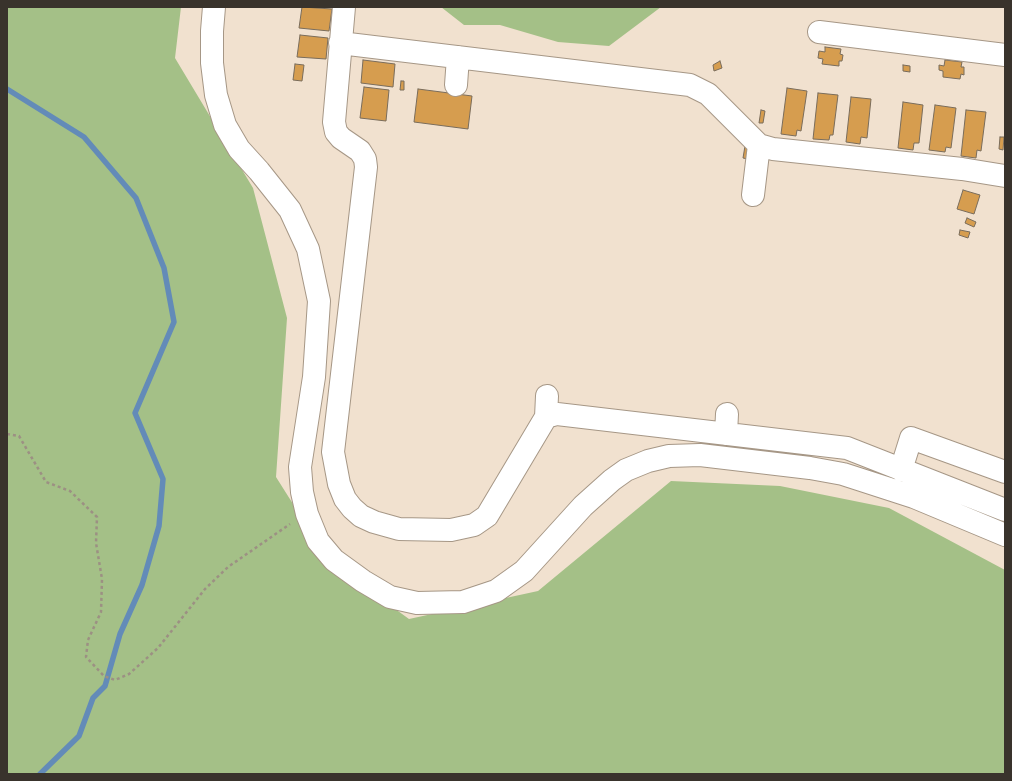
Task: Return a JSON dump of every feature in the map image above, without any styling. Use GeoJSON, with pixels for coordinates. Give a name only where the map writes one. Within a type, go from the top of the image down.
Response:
{"type":"FeatureCollection","features":[{"type":"Feature","properties":{"kind":"street"},"geometry":{"type":"LineString","coordinates":[[214,7],[212,63],[216,96],[226,125],[239,149],[259,171],[290,210],[308,249],[319,301],[314,377],[300,467],[302,492],[307,514],[318,541],[334,560],[363,581],[390,597],[417,603],[463,602],[496,591],[524,571],[583,506],[612,480],[633,467],[669,456],[700,455],[810,468],[843,474],[914,497],[1005,535]]}},
{"type":"Feature","properties":{"kind":"street"},"geometry":{"type":"LineString","coordinates":[[344,7],[334,122],[336,132],[341,138],[360,151],[365,159],[366,167],[333,452],[339,484],[345,499],[361,516],[374,522],[398,529],[451,530],[474,525],[487,516],[546,417],[546,396]]}},
{"type":"Feature","properties":{"kind":"street"},"geometry":{"type":"LineString","coordinates":[[819,32],[1005,55]]}},
{"type":"Feature","properties":{"kind":"street"},"geometry":{"type":"LineString","coordinates":[[340,43],[690,86],[708,94],[759,145],[773,150],[962,169],[1005,176]]}},
{"type":"Feature","properties":{"kind":"street"},"geometry":{"type":"LineString","coordinates":[[456,85],[458,57]]}},
{"type":"Feature","properties":{"kind":"street"},"geometry":{"type":"LineString","coordinates":[[753,195],[759,145]]}},
{"type":"Feature","properties":{"kind":"street"},"geometry":{"type":"LineString","coordinates":[[546,417],[557,414],[727,424],[847,448],[1005,510]]}},
{"type":"Feature","properties":{"kind":"street"},"geometry":{"type":"LineString","coordinates":[[901,470],[911,438],[1005,472]]}},
{"type":"Feature","properties":{"kind":"path"},"geometry":{"type":"LineString","coordinates":[[7,434],[18,436],[46,482],[70,491],[98,517],[96,543],[102,579],[101,612],[88,640],[86,657],[104,676],[115,680],[128,674],[158,648],[205,589],[228,567],[307,514]]}},
{"type":"Feature","properties":{"kind":"green space"},"geometry":{"type":"Polygon","coordinates":[[[7,7],[181,7],[175,58],[253,188],[287,318],[276,477],[329,561],[409,619],[538,591],[671,481],[780,486],[889,508],[1005,570],[1005,774],[7,774],[7,7]]]}},
{"type":"Feature","properties":{"kind":"green space"},"geometry":{"type":"Polygon","coordinates":[[[441,7],[661,7],[609,46],[558,42],[500,25],[464,25],[441,7]]]}},
{"type":"Feature","properties":{"kind":"building"},"geometry":{"type":"Polygon","coordinates":[[[302,7],[332,9],[329,31],[299,28],[302,7]]]}},
{"type":"Feature","properties":{"kind":"building"},"geometry":{"type":"Polygon","coordinates":[[[300,35],[328,38],[326,59],[297,57],[300,35]]]}},
{"type":"Feature","properties":{"kind":"building"},"geometry":{"type":"Polygon","coordinates":[[[825,47],[841,49],[840,54],[843,55],[842,61],[839,61],[839,66],[822,64],[823,59],[818,58],[819,51],[825,52],[825,47]]]}},
{"type":"Feature","properties":{"kind":"building"},"geometry":{"type":"Polygon","coordinates":[[[363,60],[395,64],[393,87],[361,83],[363,60]]]}},
{"type":"Feature","properties":{"kind":"building"},"geometry":{"type":"Polygon","coordinates":[[[945,60],[962,62],[961,67],[964,67],[964,75],[961,74],[960,79],[943,77],[943,71],[939,70],[939,65],[944,66],[945,60]]]}},
{"type":"Feature","properties":{"kind":"building"},"geometry":{"type":"Polygon","coordinates":[[[720,61],[722,68],[714,71],[713,65],[720,61]]]}},
{"type":"Feature","properties":{"kind":"building"},"geometry":{"type":"Polygon","coordinates":[[[295,64],[304,65],[302,81],[293,80],[295,64]]]}},
{"type":"Feature","properties":{"kind":"building"},"geometry":{"type":"Polygon","coordinates":[[[903,65],[910,66],[910,72],[903,71],[903,65]]]}},
{"type":"Feature","properties":{"kind":"building"},"geometry":{"type":"Polygon","coordinates":[[[401,81],[404,81],[404,90],[400,90],[401,81]]]}},
{"type":"Feature","properties":{"kind":"building"},"geometry":{"type":"Polygon","coordinates":[[[364,87],[389,90],[386,121],[360,118],[364,87]]]}},
{"type":"Feature","properties":{"kind":"building"},"geometry":{"type":"Polygon","coordinates":[[[787,88],[807,91],[801,131],[797,130],[796,136],[781,134],[787,88]]]}},
{"type":"Feature","properties":{"kind":"building"},"geometry":{"type":"Polygon","coordinates":[[[418,89],[472,96],[468,129],[414,122],[418,89]]]}},
{"type":"Feature","properties":{"kind":"building"},"geometry":{"type":"Polygon","coordinates":[[[818,93],[838,95],[833,135],[830,135],[829,140],[813,139],[818,93]]]}},
{"type":"Feature","properties":{"kind":"building"},"geometry":{"type":"Polygon","coordinates":[[[851,97],[871,99],[867,138],[861,137],[860,144],[846,142],[851,97]]]}},
{"type":"Feature","properties":{"kind":"building"},"geometry":{"type":"Polygon","coordinates":[[[903,102],[923,105],[919,143],[914,143],[913,150],[898,148],[903,102]]]}},
{"type":"Feature","properties":{"kind":"building"},"geometry":{"type":"Polygon","coordinates":[[[935,105],[956,108],[951,148],[946,147],[945,152],[929,150],[935,105]]]}},
{"type":"Feature","properties":{"kind":"building"},"geometry":{"type":"Polygon","coordinates":[[[761,110],[765,111],[763,123],[759,123],[761,110]]]}},
{"type":"Feature","properties":{"kind":"building"},"geometry":{"type":"Polygon","coordinates":[[[966,110],[986,112],[981,151],[977,150],[976,158],[961,156],[966,110]]]}},
{"type":"Feature","properties":{"kind":"building"},"geometry":{"type":"Polygon","coordinates":[[[1000,137],[1004,137],[1003,150],[999,149],[1000,137]]]}},
{"type":"Feature","properties":{"kind":"building"},"geometry":{"type":"Polygon","coordinates":[[[745,146],[749,146],[748,159],[743,158],[745,146]]]}},
{"type":"Feature","properties":{"kind":"building"},"geometry":{"type":"Polygon","coordinates":[[[963,190],[980,195],[974,214],[957,209],[963,190]]]}},
{"type":"Feature","properties":{"kind":"building"},"geometry":{"type":"Polygon","coordinates":[[[967,218],[976,222],[974,227],[965,223],[967,218]]]}},
{"type":"Feature","properties":{"kind":"building"},"geometry":{"type":"Polygon","coordinates":[[[960,230],[970,232],[968,238],[959,235],[960,230]]]}},
{"type":"Feature","properties":{"kind":"waterway"},"geometry":{"type":"LineString","coordinates":[[7,89],[84,137],[136,198],[164,268],[174,322],[135,413],[163,479],[159,526],[142,585],[120,634],[105,686],[93,698],[79,736],[40,774]]}}]}
